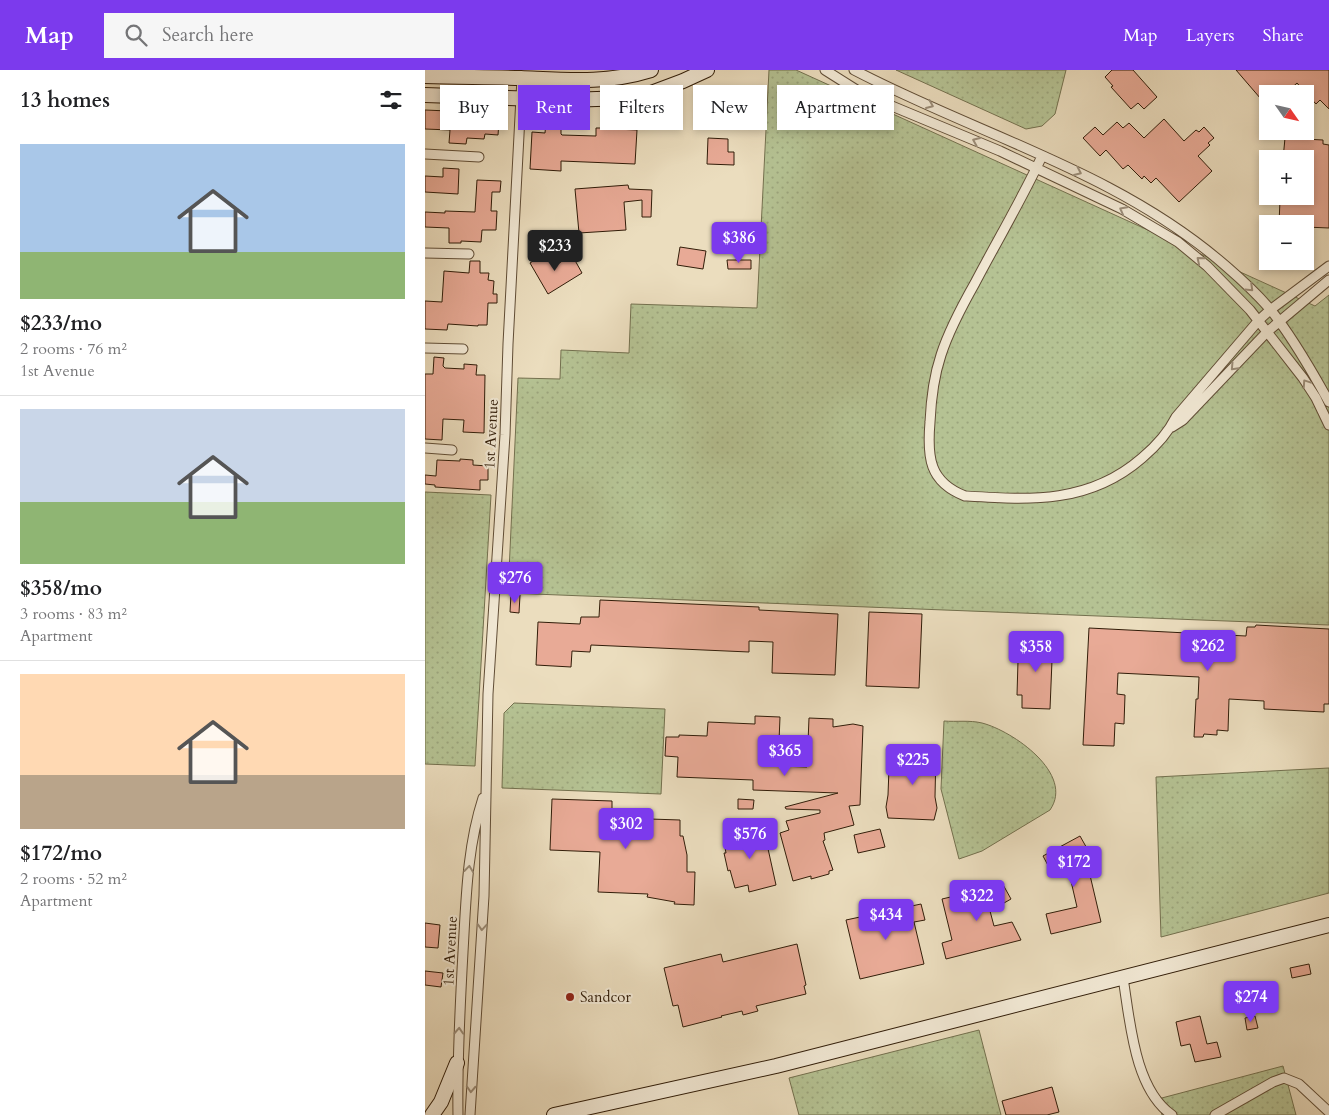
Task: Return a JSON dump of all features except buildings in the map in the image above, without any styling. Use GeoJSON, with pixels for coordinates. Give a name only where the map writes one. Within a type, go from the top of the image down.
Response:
{"type":"FeatureCollection","features":[{"type":"Feature","properties":{"kind":"main road"},"geometry":{"type":"LineString","coordinates":[[425,76],[522,78],[558,81],[607,80],[651,70]]}},
{"type":"Feature","properties":{"kind":"main road"},"geometry":{"type":"LineString","coordinates":[[590,100],[627,98],[651,93],[707,70]]}},
{"type":"Feature","properties":{"kind":"main road"},"geometry":{"type":"LineString","coordinates":[[425,95],[518,98]]}},
{"type":"Feature","properties":{"kind":"main road"},"geometry":{"type":"LineString","coordinates":[[555,1115],[775,1066],[1329,925]]}},
{"type":"Feature","properties":{"kind":"main road"},"geometry":{"type":"LineString","coordinates":[[432,1115],[441,1102],[457,1064]]}},
{"type":"Feature","properties":{"kind":"street"},"geometry":{"type":"LineString","coordinates":[[825,70],[863,94],[999,151],[1122,209],[1178,242],[1207,266],[1238,296],[1259,320],[1303,378],[1316,398],[1329,425]]}},
{"type":"Feature","properties":{"kind":"street"},"geometry":{"type":"LineString","coordinates":[[854,70],[1110,187],[1173,224],[1212,254],[1249,287],[1270,310],[1279,321],[1329,402]]}},
{"type":"Feature","properties":{"kind":"street","name":"1st Avenue"},"geometry":{"type":"LineString","coordinates":[[522,78],[522,85]]}},
{"type":"Feature","properties":{"kind":"street","name":"1st Avenue"},"geometry":{"type":"LineString","coordinates":[[470,1115],[484,896],[489,684],[505,435],[519,130]]}},
{"type":"Feature","properties":{"kind":"street"},"geometry":{"type":"LineString","coordinates":[[425,154],[479,157]]}},
{"type":"Feature","properties":{"kind":"street"},"geometry":{"type":"LineString","coordinates":[[1042,156],[955,319],[940,356],[931,406],[928,440],[931,466],[943,484],[954,492],[965,496],[1038,498],[1071,494],[1098,486],[1126,472],[1149,452],[1171,427],[1176,417],[1259,320],[1329,266]]}},
{"type":"Feature","properties":{"kind":"street"},"geometry":{"type":"LineString","coordinates":[[425,253],[469,254]]}},
{"type":"Feature","properties":{"kind":"street"},"geometry":{"type":"LineString","coordinates":[[1171,427],[1183,420],[1267,332],[1329,280]]}},
{"type":"Feature","properties":{"kind":"street"},"geometry":{"type":"LineString","coordinates":[[425,348],[463,349]]}},
{"type":"Feature","properties":{"kind":"street"},"geometry":{"type":"LineString","coordinates":[[425,448],[453,450]]}},
{"type":"Feature","properties":{"kind":"street","name":"1st Avenue"},"geometry":{"type":"LineString","coordinates":[[458,1115],[457,1064],[466,896],[475,825],[485,791]]}},
{"type":"Feature","properties":{"kind":"street"},"geometry":{"type":"LineString","coordinates":[[1123,978],[1134,1041],[1143,1077],[1163,1108],[1172,1115]]}},
{"type":"Feature","properties":{"kind":"street"},"geometry":{"type":"LineString","coordinates":[[1215,1115],[1273,1082],[1284,1078],[1299,1084],[1329,1112]]}},
{"type":"Feature","properties":{"kind":"green space"},"geometry":{"type":"Polygon","coordinates":[[[769,70],[796,70],[829,85],[777,85],[777,130],[894,130],[894,115],[1315,306],[1329,295],[1329,625],[508,593],[518,378],[560,379],[561,350],[629,353],[631,304],[757,308],[769,70]]]}},
{"type":"Feature","properties":{"kind":"green space"},"geometry":{"type":"Polygon","coordinates":[[[896,70],[1066,70],[1055,114],[1042,126],[1026,129],[896,70]]]}},
{"type":"Feature","properties":{"kind":"green space"},"geometry":{"type":"Polygon","coordinates":[[[425,492],[491,495],[475,766],[425,764],[425,492]]]}},
{"type":"Feature","properties":{"kind":"green space"},"geometry":{"type":"Polygon","coordinates":[[[514,703],[665,709],[661,794],[502,788],[504,713],[514,703]]]}},
{"type":"Feature","properties":{"kind":"green space"},"geometry":{"type":"Polygon","coordinates":[[[944,721],[982,723],[1009,735],[1024,745],[1048,769],[1054,782],[1056,796],[1050,810],[982,851],[959,859],[941,789],[944,721]]]}},
{"type":"Feature","properties":{"kind":"green space"},"geometry":{"type":"Polygon","coordinates":[[[1329,768],[1329,893],[1161,937],[1156,777],[1329,768]]]}},
{"type":"Feature","properties":{"kind":"green space"},"geometry":{"type":"Polygon","coordinates":[[[979,1030],[1001,1115],[799,1115],[789,1078],[979,1030]]]}},
{"type":"Feature","properties":{"kind":"green space"},"geometry":{"type":"Polygon","coordinates":[[[1283,1066],[1296,1115],[1162,1115],[1158,1099],[1283,1066]]]}},
{"type":"Feature","properties":{"kind":"place","name":"Sandcor"},"geometry":{"type":"Point","coordinates":[570,997]}}]}
